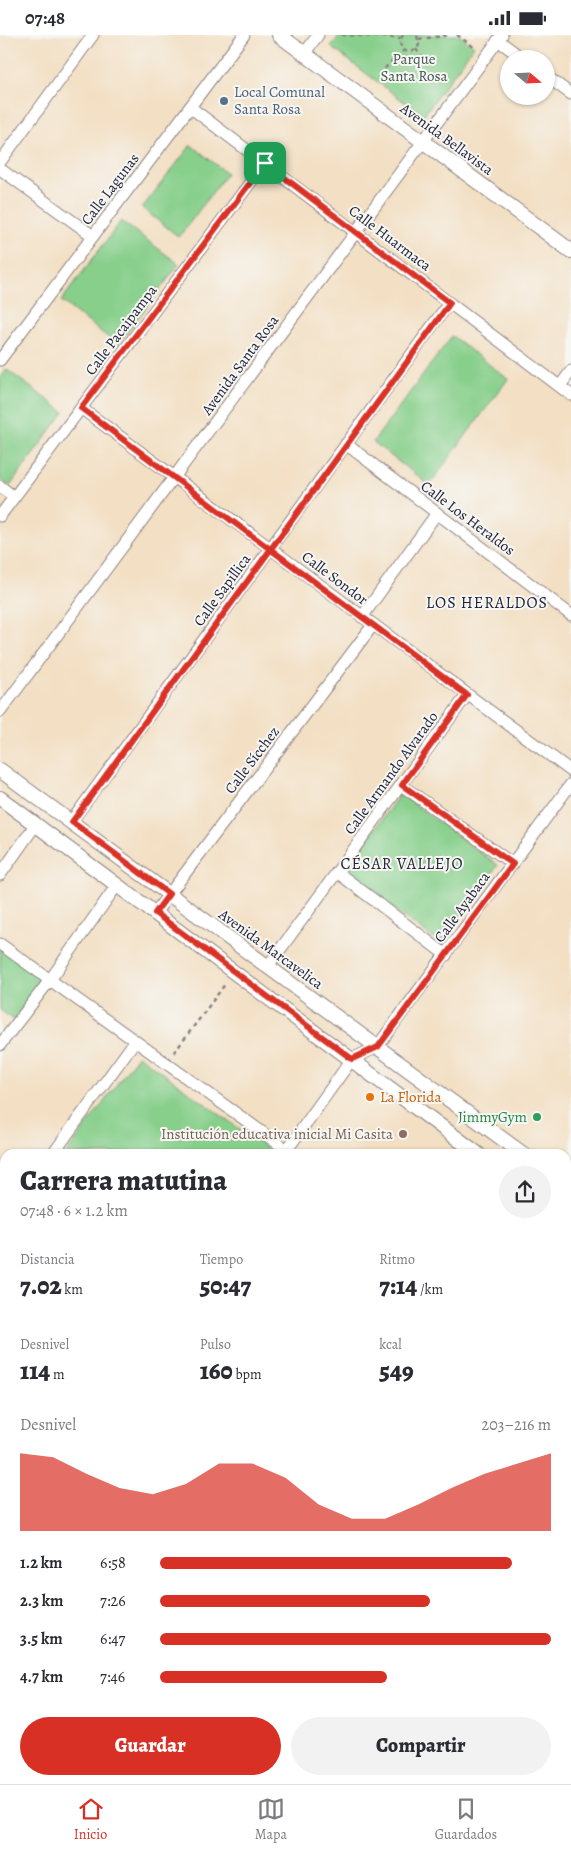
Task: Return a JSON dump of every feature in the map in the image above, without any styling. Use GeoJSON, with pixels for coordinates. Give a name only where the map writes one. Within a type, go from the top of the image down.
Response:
{"type":"FeatureCollection","features":[{"type":"Feature","properties":{"kind":"street"},"geometry":{"type":"LineString","coordinates":[[0,161],[93,35]]}},
{"type":"Feature","properties":{"kind":"street","name":"Calle Lagunas"},"geometry":{"type":"LineString","coordinates":[[0,360],[244,35]]}},
{"type":"Feature","properties":{"kind":"street","name":"Avenida Bellavista"},"geometry":{"type":"LineString","coordinates":[[279,35],[571,251]]}},
{"type":"Feature","properties":{"kind":"street"},"geometry":{"type":"LineString","coordinates":[[304,53],[318,35]]}},
{"type":"Feature","properties":{"kind":"street"},"geometry":{"type":"LineString","coordinates":[[500,38],[513,50]]}},
{"type":"Feature","properties":{"kind":"street","name":"Avenida Santa Rosa"},"geometry":{"type":"LineString","coordinates":[[0,712],[175,479],[500,38]]}},
{"type":"Feature","properties":{"kind":"street"},"geometry":{"type":"LineString","coordinates":[[555,82],[571,94]]}},
{"type":"Feature","properties":{"kind":"street","name":"Calle Huarmaca"},"geometry":{"type":"LineString","coordinates":[[190,107],[571,395]]}},
{"type":"Feature","properties":{"kind":"street","name":"Calle Pacaipampa"},"geometry":{"type":"LineString","coordinates":[[0,516],[265,163]]}},
{"type":"Feature","properties":{"kind":"street"},"geometry":{"type":"LineString","coordinates":[[0,169],[93,236]]}},
{"type":"Feature","properties":{"kind":"street","name":"Calle Sapillica"},"geometry":{"type":"LineString","coordinates":[[72,822],[450,303]]}},
{"type":"Feature","properties":{"kind":"street"},"geometry":{"type":"LineString","coordinates":[[560,386],[571,371]]}},
{"type":"Feature","properties":{"kind":"street","name":"Calle Sondor"},"geometry":{"type":"LineString","coordinates":[[81,408],[571,771]]}},
{"type":"Feature","properties":{"kind":"street","name":"Calle Los Heraldos"},"geometry":{"type":"LineString","coordinates":[[346,444],[571,615]]}},
{"type":"Feature","properties":{"kind":"street"},"geometry":{"type":"LineString","coordinates":[[0,486],[14,497]]}},
{"type":"Feature","properties":{"kind":"street"},"geometry":{"type":"LineString","coordinates":[[362,617],[437,513]]}},
{"type":"Feature","properties":{"kind":"street","name":"Calle Sícchez"},"geometry":{"type":"LineString","coordinates":[[155,913],[373,625]]}},
{"type":"Feature","properties":{"kind":"street","name":"Calle Armando Alvarado"},"geometry":{"type":"LineString","coordinates":[[268,966],[467,695]]}},
{"type":"Feature","properties":{"kind":"street","name":"Avenida Marcavelica"},"geometry":{"type":"LineString","coordinates":[[0,770],[516,1149]]}},
{"type":"Feature","properties":{"kind":"street","name":"Calle Ayabaca"},"geometry":{"type":"LineString","coordinates":[[378,1047],[571,784]]}},
{"type":"Feature","properties":{"kind":"street"},"geometry":{"type":"LineString","coordinates":[[402,785],[513,864]]}},
{"type":"Feature","properties":{"kind":"street"},"geometry":{"type":"LineString","coordinates":[[0,798],[471,1149]]}},
{"type":"Feature","properties":{"kind":"street"},"geometry":{"type":"LineString","coordinates":[[0,875],[36,824]]}},
{"type":"Feature","properties":{"kind":"street"},"geometry":{"type":"LineString","coordinates":[[337,872],[446,955]]}},
{"type":"Feature","properties":{"kind":"street"},"geometry":{"type":"LineString","coordinates":[[0,1045],[50,980],[117,885]]}},
{"type":"Feature","properties":{"kind":"street"},"geometry":{"type":"LineString","coordinates":[[0,944],[167,1063],[282,1149]]}},
{"type":"Feature","properties":{"kind":"street"},"geometry":{"type":"LineString","coordinates":[[57,1149],[135,1041]]}},
{"type":"Feature","properties":{"kind":"street"},"geometry":{"type":"LineString","coordinates":[[288,1149],[352,1059],[378,1047]]}},
{"type":"Feature","properties":{"kind":"path"},"geometry":{"type":"LineString","coordinates":[[342,35],[401,37],[400,45],[404,50],[410,52],[419,45],[420,39],[417,35]]}},
{"type":"Feature","properties":{"kind":"path"},"geometry":{"type":"LineString","coordinates":[[420,39],[450,35]]}},
{"type":"Feature","properties":{"kind":"path"},"geometry":{"type":"LineString","coordinates":[[457,35],[475,48]]}},
{"type":"Feature","properties":{"kind":"path"},"geometry":{"type":"LineString","coordinates":[[416,49],[422,58]]}},
{"type":"Feature","properties":{"kind":"path"},"geometry":{"type":"LineString","coordinates":[[379,74],[404,50]]}},
{"type":"Feature","properties":{"kind":"path"},"geometry":{"type":"LineString","coordinates":[[167,1063],[234,971]]}},
{"type":"Feature","properties":{"kind":"green space","name":"Parque Santa Rosa"},"geometry":{"type":"Polygon","coordinates":[[[340,35],[459,35],[474,46],[423,116],[331,47],[340,35]]]}},
{"type":"Feature","properties":{"kind":"green space"},"geometry":{"type":"Polygon","coordinates":[[[191,145],[227,173],[179,237],[142,208],[191,145]]]}},
{"type":"Feature","properties":{"kind":"green space"},"geometry":{"type":"Polygon","coordinates":[[[121,221],[179,264],[118,345],[61,301],[121,221]]]}},
{"type":"Feature","properties":{"kind":"green space"},"geometry":{"type":"Polygon","coordinates":[[[452,336],[508,379],[429,485],[373,442],[452,336]]]}},
{"type":"Feature","properties":{"kind":"green space"},"geometry":{"type":"Polygon","coordinates":[[[6,369],[64,412],[10,486],[0,479],[0,377],[6,369]]]}},
{"type":"Feature","properties":{"kind":"green space"},"geometry":{"type":"Polygon","coordinates":[[[400,794],[498,865],[441,944],[343,873],[400,794]]]}},
{"type":"Feature","properties":{"kind":"green space"},"geometry":{"type":"Polygon","coordinates":[[[0,944],[47,981],[17,1022],[0,1010],[0,944]]]}},
{"type":"Feature","properties":{"kind":"green space"},"geometry":{"type":"Polygon","coordinates":[[[138,1055],[267,1149],[70,1149],[138,1055]]]}},
{"type":"Feature","properties":{"kind":"place","name":"Local Comunal Santa Rosa"},"geometry":{"type":"Point","coordinates":[224,101]}},
{"type":"Feature","properties":{"kind":"place","name":"La Florida"},"geometry":{"type":"Point","coordinates":[370,1097]}},
{"type":"Feature","properties":{"kind":"place","name":"JimmyGym"},"geometry":{"type":"Point","coordinates":[537,1117]}},
{"type":"Feature","properties":{"kind":"place","name":"Institución educativa inicial Mi Casita"},"geometry":{"type":"Point","coordinates":[403,1134]}},
{"type":"Feature","properties":{"kind":"district","name":"LOS HERALDOS"},"geometry":{"type":"Point","coordinates":[487,603]}},
{"type":"Feature","properties":{"kind":"district","name":"CÉSAR VALLEJO"},"geometry":{"type":"Point","coordinates":[402,864]}},
{"type":"Feature","properties":{"kind":"route"},"geometry":{"type":"LineString","coordinates":[[265,163],[81,408],[222,514],[270,549],[373,625],[467,695],[402,785],[513,864],[378,1047],[352,1059],[155,913],[169,894],[72,822],[230,603],[270,549],[346,444],[450,303],[265,163]]}}]}
